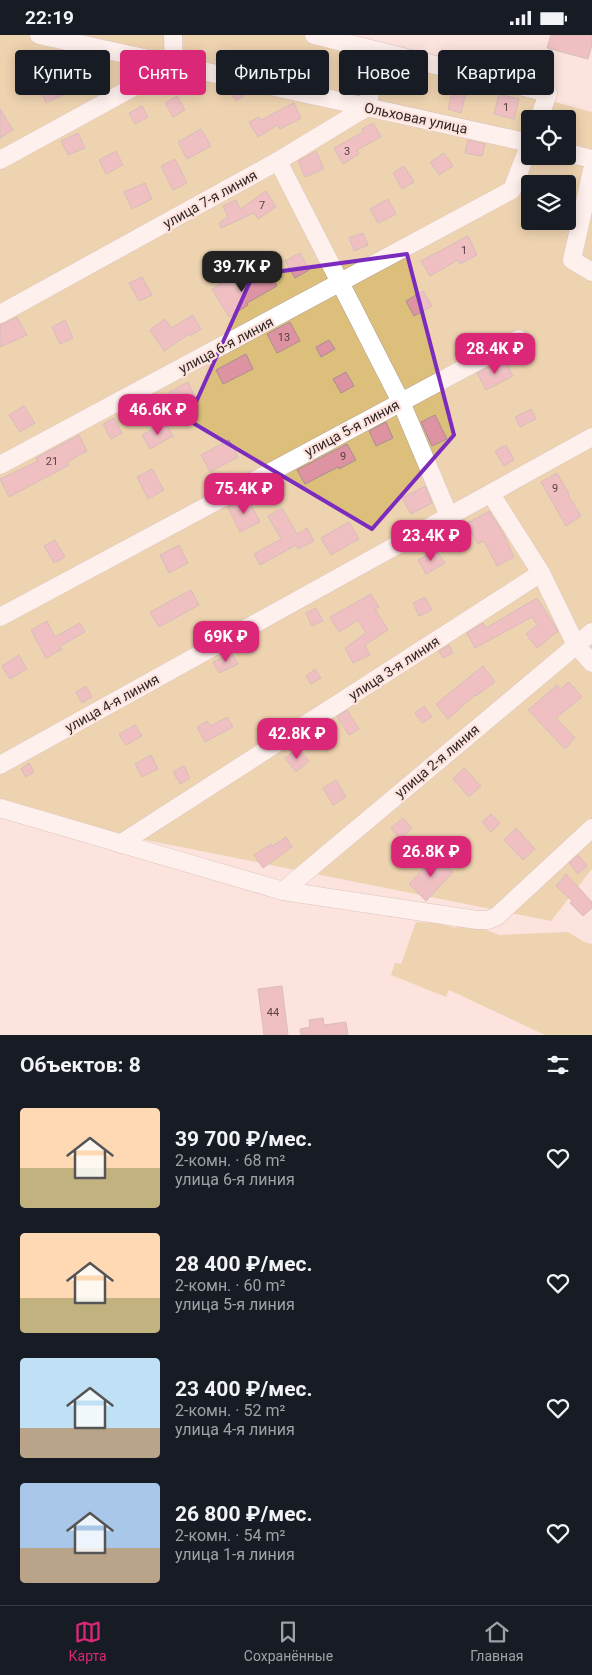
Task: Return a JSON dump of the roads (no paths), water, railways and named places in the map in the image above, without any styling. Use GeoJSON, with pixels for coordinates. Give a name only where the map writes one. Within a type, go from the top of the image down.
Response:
{"type":"FeatureCollection","features":[{"type":"Feature","properties":{"kind":"street","name":"Ольховая улица"},"geometry":{"type":"LineString","coordinates":[[39,35],[120,53]]}},
{"type":"Feature","properties":{"kind":"street"},"geometry":{"type":"LineString","coordinates":[[173,35],[174,50]]}},
{"type":"Feature","properties":{"kind":"street"},"geometry":{"type":"LineString","coordinates":[[314,35],[375,50]]}},
{"type":"Feature","properties":{"kind":"street"},"geometry":{"type":"LineString","coordinates":[[428,63],[548,93],[542,110]]}},
{"type":"Feature","properties":{"kind":"street","name":"Ольховая улица"},"geometry":{"type":"LineString","coordinates":[[206,72],[521,141]]}},
{"type":"Feature","properties":{"kind":"street"},"geometry":{"type":"LineString","coordinates":[[0,160],[120,94]]}},
{"type":"Feature","properties":{"kind":"street"},"geometry":{"type":"LineString","coordinates":[[367,107],[370,95]]}},
{"type":"Feature","properties":{"kind":"street","name":"улица 7-я линия"},"geometry":{"type":"LineString","coordinates":[[0,314],[278,161],[367,107]]}},
{"type":"Feature","properties":{"kind":"street"},"geometry":{"type":"LineString","coordinates":[[576,155],[592,159]]}},
{"type":"Feature","properties":{"kind":"street"},"geometry":{"type":"LineString","coordinates":[[278,161],[401,402],[449,517]]}},
{"type":"Feature","properties":{"kind":"street","name":"улица 6-я линия"},"geometry":{"type":"LineString","coordinates":[[0,465],[512,191],[522,165]]}},
{"type":"Feature","properties":{"kind":"street"},"geometry":{"type":"LineString","coordinates":[[592,170],[572,260],[592,271]]}},
{"type":"Feature","properties":{"kind":"street","name":"улица 5-я линия"},"geometry":{"type":"LineString","coordinates":[[0,617],[519,339]]}},
{"type":"Feature","properties":{"kind":"street","name":"улица 4-я линия"},"geometry":{"type":"LineString","coordinates":[[0,765],[592,437]]}},
{"type":"Feature","properties":{"kind":"street"},"geometry":{"type":"LineString","coordinates":[[490,494],[541,573],[576,645],[592,663]]}},
{"type":"Feature","properties":{"kind":"street","name":"улица 3-я линия"},"geometry":{"type":"LineString","coordinates":[[120,844],[541,573]]}},
{"type":"Feature","properties":{"kind":"street","name":"улица 2-я линия"},"geometry":{"type":"LineString","coordinates":[[282,891],[592,632]]}},
{"type":"Feature","properties":{"kind":"street"},"geometry":{"type":"LineString","coordinates":[[0,808],[282,891],[468,919],[488,920],[497,916],[592,828]]}}]}
